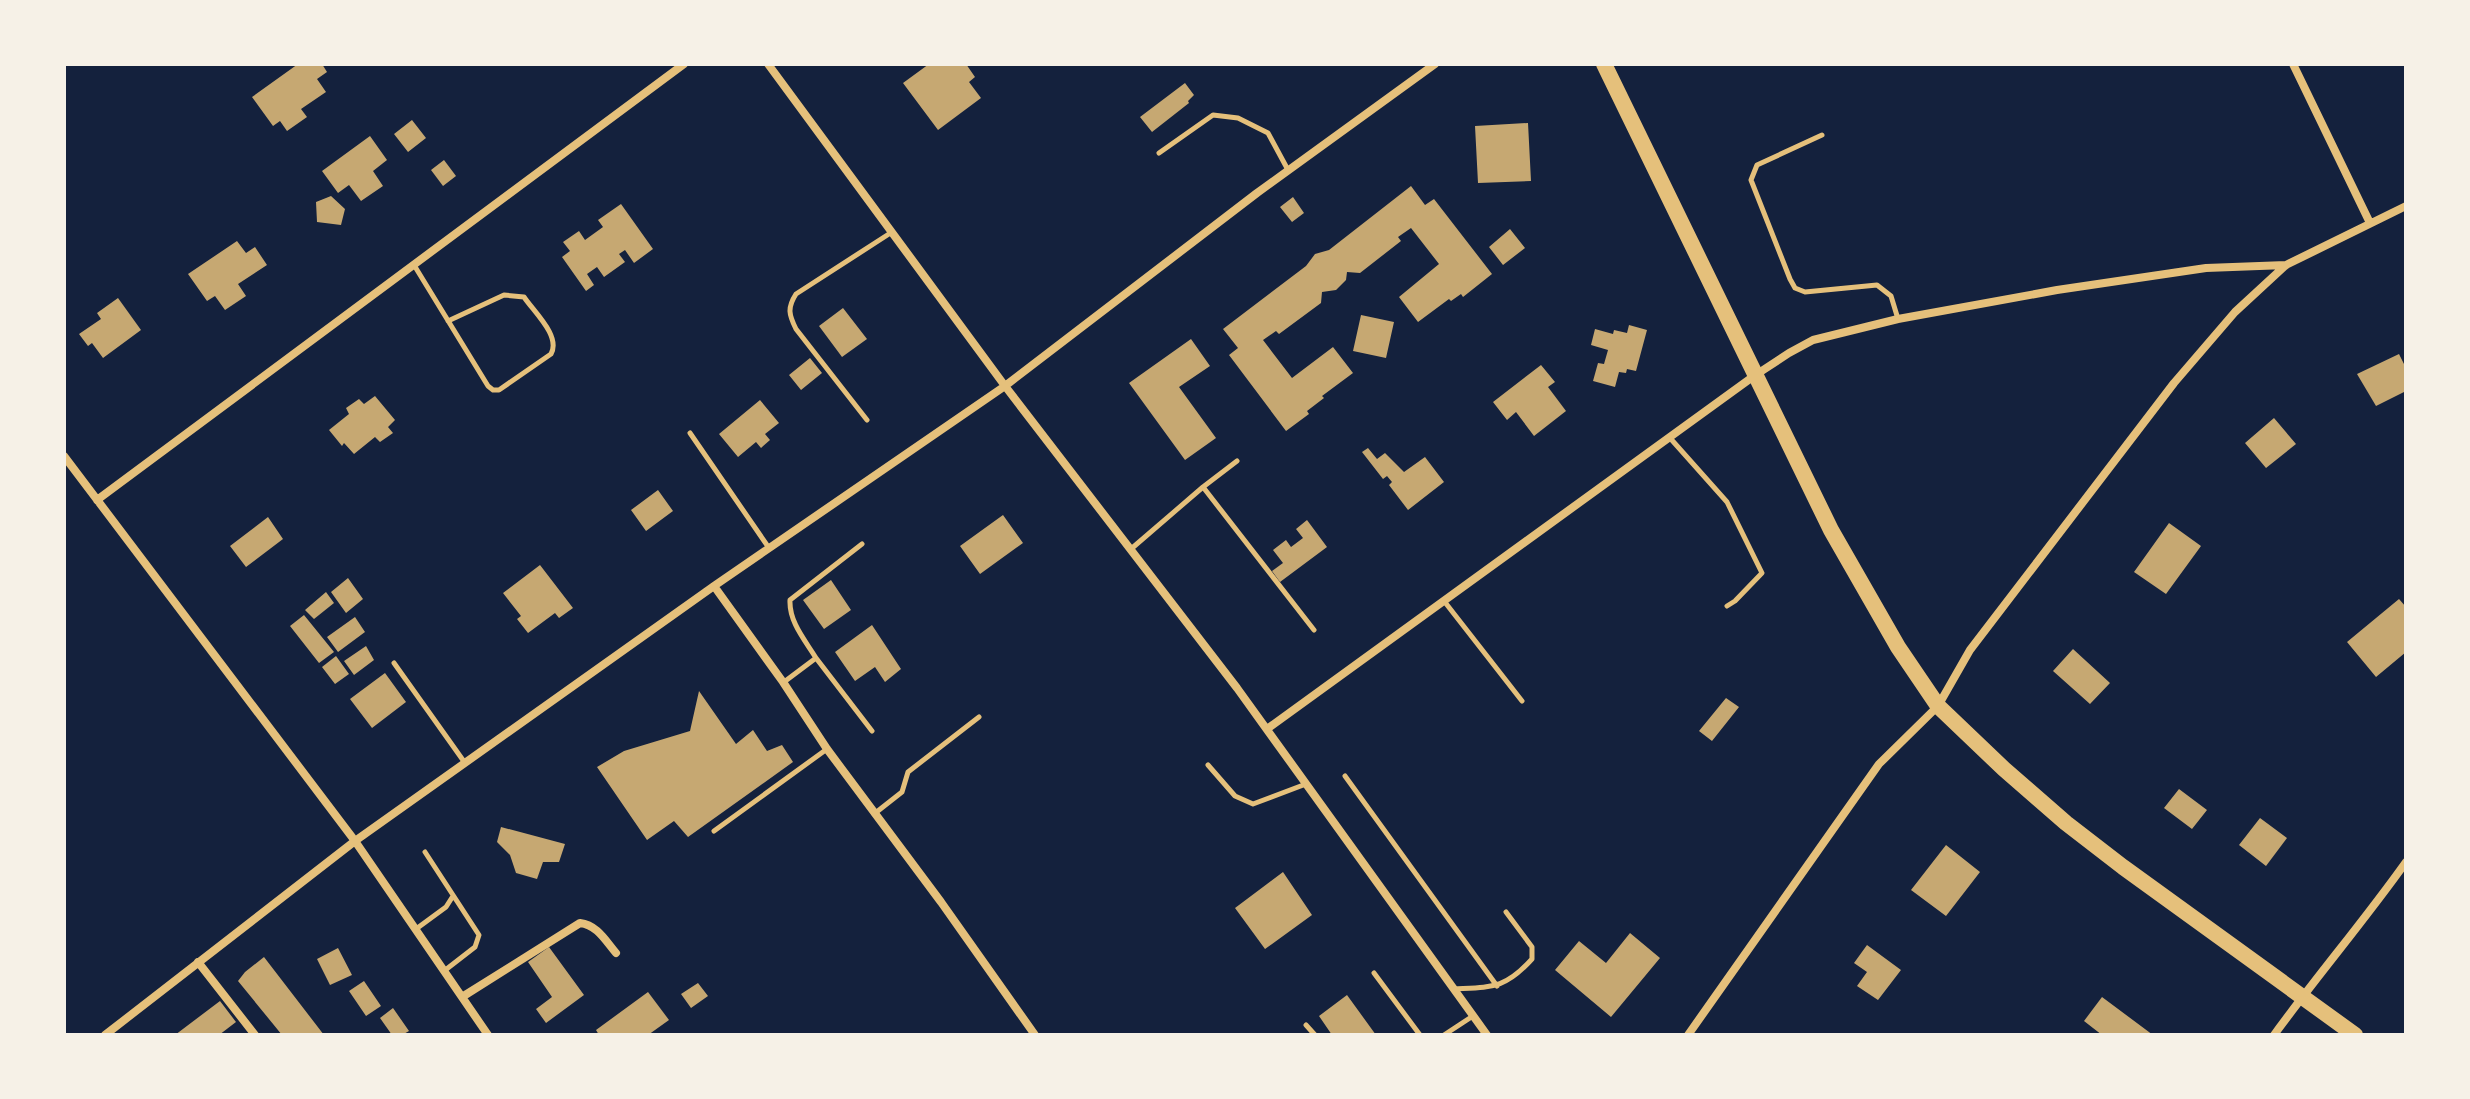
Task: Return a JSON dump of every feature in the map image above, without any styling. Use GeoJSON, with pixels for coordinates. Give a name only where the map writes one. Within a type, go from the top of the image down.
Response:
{"type":"FeatureCollection","features":[{"type":"Feature","properties":{"kind":"highway"},"geometry":{"type":"LineString","coordinates":[[1604,64],[1754,376],[1853,570],[1898,647],[1938,706],[2066,823],[2355,1035]]}},
{"type":"Feature","properties":{"kind":"street"},"geometry":{"type":"LineString","coordinates":[[97,500],[684,64]]}},
{"type":"Feature","properties":{"kind":"street"},"geometry":{"type":"LineString","coordinates":[[768,64],[1005,386],[1267,729],[1487,1035]]}},
{"type":"Feature","properties":{"kind":"street"},"geometry":{"type":"LineString","coordinates":[[105,1035],[355,841],[714,586],[1005,386],[1288,170],[1435,64]]}},
{"type":"Feature","properties":{"kind":"street"},"geometry":{"type":"LineString","coordinates":[[2293,64],[2370,223]]}},
{"type":"Feature","properties":{"kind":"street"},"geometry":{"type":"LineString","coordinates":[[1688,1035],[1879,764],[1938,706],[1970,650],[2174,383],[2235,312],[2286,265],[2406,206]]}},
{"type":"Feature","properties":{"kind":"street"},"geometry":{"type":"LineString","coordinates":[[1267,729],[1754,376],[1813,340],[1898,319],[2057,290],[2206,268],[2286,265]]}},
{"type":"Feature","properties":{"kind":"street"},"geometry":{"type":"LineString","coordinates":[[64,456],[355,841],[488,1035]]}},
{"type":"Feature","properties":{"kind":"street"},"geometry":{"type":"LineString","coordinates":[[714,586],[874,815],[941,902],[1035,1035]]}},
{"type":"Feature","properties":{"kind":"street"},"geometry":{"type":"LineString","coordinates":[[2274,1035],[2368,916],[2406,862]]}},
{"type":"Feature","properties":{"kind":"street"},"geometry":{"type":"LineString","coordinates":[[462,997],[580,923],[596,929],[616,953]]}},
{"type":"Feature","properties":{"kind":"street"},"geometry":{"type":"LineString","coordinates":[[198,962],[255,1035]]}},
{"type":"Feature","properties":{"kind":"lane"},"geometry":{"type":"LineString","coordinates":[[1159,153],[1213,115],[1238,118],[1268,133],[1288,170]]}},
{"type":"Feature","properties":{"kind":"lane"},"geometry":{"type":"LineString","coordinates":[[1822,135],[1757,165],[1751,180],[1790,279],[1795,288],[1805,292],[1877,285],[1891,296],[1898,319]]}},
{"type":"Feature","properties":{"kind":"lane"},"geometry":{"type":"LineString","coordinates":[[867,420],[796,329],[788,314],[796,294],[892,232]]}},
{"type":"Feature","properties":{"kind":"lane"},"geometry":{"type":"LineString","coordinates":[[414,265],[448,321],[493,390],[499,390],[551,354],[555,347],[553,338],[524,297],[504,295],[448,321]]}},
{"type":"Feature","properties":{"kind":"lane"},"geometry":{"type":"LineString","coordinates":[[690,433],[769,548]]}},
{"type":"Feature","properties":{"kind":"lane"},"geometry":{"type":"LineString","coordinates":[[1670,438],[1727,502],[1762,573],[1727,606]]}},
{"type":"Feature","properties":{"kind":"lane"},"geometry":{"type":"LineString","coordinates":[[1131,549],[1237,461]]}},
{"type":"Feature","properties":{"kind":"lane"},"geometry":{"type":"LineString","coordinates":[[1203,487],[1314,630]]}},
{"type":"Feature","properties":{"kind":"lane"},"geometry":{"type":"LineString","coordinates":[[862,544],[790,600],[790,609],[795,625],[816,658],[872,731]]}},
{"type":"Feature","properties":{"kind":"lane"},"geometry":{"type":"LineString","coordinates":[[1444,601],[1522,701]]}},
{"type":"Feature","properties":{"kind":"lane"},"geometry":{"type":"LineString","coordinates":[[783,682],[816,658]]}},
{"type":"Feature","properties":{"kind":"lane"},"geometry":{"type":"LineString","coordinates":[[394,663],[465,763]]}},
{"type":"Feature","properties":{"kind":"lane"},"geometry":{"type":"LineString","coordinates":[[874,815],[902,792],[908,772],[979,717]]}},
{"type":"Feature","properties":{"kind":"lane"},"geometry":{"type":"LineString","coordinates":[[714,831],[827,749]]}},
{"type":"Feature","properties":{"kind":"lane"},"geometry":{"type":"LineString","coordinates":[[1208,765],[1235,796],[1253,804],[1306,784]]}},
{"type":"Feature","properties":{"kind":"lane"},"geometry":{"type":"LineString","coordinates":[[1345,776],[1497,986]]}},
{"type":"Feature","properties":{"kind":"lane"},"geometry":{"type":"LineString","coordinates":[[425,852],[479,935],[475,947],[444,971]]}},
{"type":"Feature","properties":{"kind":"lane"},"geometry":{"type":"LineString","coordinates":[[416,930],[446,907],[453,896]]}},
{"type":"Feature","properties":{"kind":"lane"},"geometry":{"type":"LineString","coordinates":[[1454,990],[1497,986],[1517,975],[1532,959],[1532,947],[1506,912]]}},
{"type":"Feature","properties":{"kind":"lane"},"geometry":{"type":"LineString","coordinates":[[1374,973],[1420,1035]]}},
{"type":"Feature","properties":{"kind":"lane"},"geometry":{"type":"LineString","coordinates":[[1454,990],[1487,1035]]}},
{"type":"Feature","properties":{"kind":"lane"},"geometry":{"type":"LineString","coordinates":[[1444,1035],[1473,1016]]}},
{"type":"Feature","properties":{"kind":"lane"},"geometry":{"type":"LineString","coordinates":[[1306,1025],[1315,1035]]}},
{"type":"Feature","properties":{"kind":"building"},"geometry":{"type":"Polygon","coordinates":[[[298,64],[322,64],[327,72],[317,79],[326,92],[301,109],[307,117],[287,131],[280,121],[273,126],[252,97],[298,64]]]}},
{"type":"Feature","properties":{"kind":"building"},"geometry":{"type":"Polygon","coordinates":[[[929,64],[966,64],[975,77],[969,82],[981,98],[938,130],[903,83],[929,64]]]}},
{"type":"Feature","properties":{"kind":"building"},"geometry":{"type":"Polygon","coordinates":[[[1185,83],[1194,95],[1189,103],[1152,132],[1140,117],[1185,83]]]}},
{"type":"Feature","properties":{"kind":"building"},"geometry":{"type":"Polygon","coordinates":[[[412,120],[426,138],[408,152],[394,134],[412,120]]]}},
{"type":"Feature","properties":{"kind":"building"},"geometry":{"type":"Polygon","coordinates":[[[1528,123],[1531,181],[1478,183],[1475,126],[1528,123]]]}},
{"type":"Feature","properties":{"kind":"building"},"geometry":{"type":"Polygon","coordinates":[[[370,136],[387,160],[373,171],[383,186],[361,201],[349,185],[338,193],[322,171],[370,136]]]}},
{"type":"Feature","properties":{"kind":"building"},"geometry":{"type":"Polygon","coordinates":[[[444,160],[456,176],[443,186],[431,170],[444,160]]]}},
{"type":"Feature","properties":{"kind":"building"},"geometry":{"type":"Polygon","coordinates":[[[1411,186],[1425,205],[1434,199],[1492,274],[1463,297],[1461,294],[1451,301],[1449,299],[1418,322],[1399,297],[1439,264],[1411,228],[1398,237],[1401,241],[1360,273],[1347,272],[1346,280],[1336,290],[1322,292],[1321,303],[1279,334],[1276,331],[1263,340],[1292,378],[1333,347],[1353,373],[1322,396],[1324,398],[1307,411],[1309,414],[1286,431],[1229,355],[1238,348],[1223,329],[1306,266],[1315,254],[1329,250],[1411,186]]]}},
{"type":"Feature","properties":{"kind":"building"},"geometry":{"type":"Polygon","coordinates":[[[331,196],[345,209],[341,225],[317,222],[316,202],[331,196]]]}},
{"type":"Feature","properties":{"kind":"building"},"geometry":{"type":"Polygon","coordinates":[[[1293,197],[1304,213],[1292,222],[1280,207],[1293,197]]]}},
{"type":"Feature","properties":{"kind":"building"},"geometry":{"type":"Polygon","coordinates":[[[621,204],[653,249],[634,263],[625,250],[619,254],[625,262],[604,277],[597,267],[587,274],[594,285],[586,291],[562,257],[570,251],[563,242],[579,231],[585,240],[603,227],[598,220],[621,204]]]}},
{"type":"Feature","properties":{"kind":"building"},"geometry":{"type":"Polygon","coordinates":[[[1510,229],[1525,248],[1503,265],[1489,247],[1510,229]]]}},
{"type":"Feature","properties":{"kind":"building"},"geometry":{"type":"Polygon","coordinates":[[[237,241],[246,253],[255,247],[267,265],[238,284],[246,296],[225,310],[215,296],[207,301],[188,274],[237,241]]]}},
{"type":"Feature","properties":{"kind":"building"},"geometry":{"type":"Polygon","coordinates":[[[118,298],[141,330],[103,358],[92,343],[88,346],[79,334],[101,319],[97,313],[118,298]]]}},
{"type":"Feature","properties":{"kind":"building"},"geometry":{"type":"Polygon","coordinates":[[[843,308],[867,339],[842,357],[819,326],[843,308]]]}},
{"type":"Feature","properties":{"kind":"building"},"geometry":{"type":"Polygon","coordinates":[[[1361,315],[1394,322],[1386,358],[1353,351],[1361,315]]]}},
{"type":"Feature","properties":{"kind":"building"},"geometry":{"type":"Polygon","coordinates":[[[1629,325],[1647,330],[1636,371],[1627,369],[1626,373],[1619,372],[1615,387],[1593,381],[1598,363],[1604,364],[1608,350],[1591,345],[1595,329],[1613,334],[1614,330],[1627,333],[1629,325]]]}},
{"type":"Feature","properties":{"kind":"building"},"geometry":{"type":"Polygon","coordinates":[[[1191,339],[1210,366],[1179,387],[1216,438],[1185,460],[1129,383],[1191,339]]]}},
{"type":"Feature","properties":{"kind":"building"},"geometry":{"type":"Polygon","coordinates":[[[2399,354],[2406,368],[2406,391],[2376,406],[2357,374],[2399,354]]]}},
{"type":"Feature","properties":{"kind":"building"},"geometry":{"type":"Polygon","coordinates":[[[810,358],[822,373],[801,390],[789,375],[810,358]]]}},
{"type":"Feature","properties":{"kind":"building"},"geometry":{"type":"Polygon","coordinates":[[[1541,365],[1555,382],[1548,387],[1566,411],[1534,436],[1516,412],[1507,420],[1493,402],[1541,365]]]}},
{"type":"Feature","properties":{"kind":"building"},"geometry":{"type":"Polygon","coordinates":[[[375,396],[395,420],[388,427],[393,433],[380,442],[375,437],[354,454],[344,443],[342,446],[329,430],[349,414],[346,408],[359,399],[364,404],[375,396]]]}},
{"type":"Feature","properties":{"kind":"building"},"geometry":{"type":"Polygon","coordinates":[[[760,400],[779,423],[765,434],[770,440],[761,448],[756,442],[738,457],[719,434],[760,400]]]}},
{"type":"Feature","properties":{"kind":"building"},"geometry":{"type":"Polygon","coordinates":[[[2274,418],[2296,444],[2266,468],[2245,443],[2274,418]]]}},
{"type":"Feature","properties":{"kind":"building"},"geometry":{"type":"Polygon","coordinates":[[[1368,448],[1377,459],[1385,453],[1404,472],[1425,457],[1444,482],[1408,510],[1389,485],[1392,482],[1387,476],[1383,479],[1362,452],[1368,448]]]}},
{"type":"Feature","properties":{"kind":"building"},"geometry":{"type":"Polygon","coordinates":[[[658,490],[673,511],[646,531],[631,510],[658,490]]]}},
{"type":"Feature","properties":{"kind":"building"},"geometry":{"type":"Polygon","coordinates":[[[1003,515],[1023,543],[980,574],[960,546],[1003,515]]]}},
{"type":"Feature","properties":{"kind":"building"},"geometry":{"type":"Polygon","coordinates":[[[268,517],[283,539],[246,567],[230,546],[268,517]]]}},
{"type":"Feature","properties":{"kind":"building"},"geometry":{"type":"Polygon","coordinates":[[[1307,520],[1327,547],[1280,582],[1272,571],[1283,563],[1273,550],[1286,540],[1291,547],[1303,538],[1296,529],[1307,520]]]}},
{"type":"Feature","properties":{"kind":"building"},"geometry":{"type":"Polygon","coordinates":[[[2169,523],[2201,546],[2166,594],[2134,572],[2169,523]]]}},
{"type":"Feature","properties":{"kind":"building"},"geometry":{"type":"Polygon","coordinates":[[[540,565],[573,608],[559,618],[555,613],[528,633],[517,619],[521,616],[503,593],[540,565]]]}},
{"type":"Feature","properties":{"kind":"building"},"geometry":{"type":"Polygon","coordinates":[[[348,578],[363,599],[346,613],[331,592],[348,578]]]}},
{"type":"Feature","properties":{"kind":"building"},"geometry":{"type":"Polygon","coordinates":[[[831,580],[851,610],[824,629],[803,600],[831,580]]]}},
{"type":"Feature","properties":{"kind":"building"},"geometry":{"type":"Polygon","coordinates":[[[326,592],[334,603],[314,619],[305,610],[326,592]]]}},
{"type":"Feature","properties":{"kind":"building"},"geometry":{"type":"Polygon","coordinates":[[[2399,599],[2406,607],[2406,652],[2376,677],[2347,642],[2399,599]]]}},
{"type":"Feature","properties":{"kind":"building"},"geometry":{"type":"Polygon","coordinates":[[[304,615],[334,652],[319,663],[290,626],[304,615]]]}},
{"type":"Feature","properties":{"kind":"building"},"geometry":{"type":"Polygon","coordinates":[[[355,617],[365,632],[338,652],[327,637],[355,617]]]}},
{"type":"Feature","properties":{"kind":"building"},"geometry":{"type":"Polygon","coordinates":[[[872,625],[901,669],[885,682],[875,667],[855,681],[835,652],[872,625]]]}},
{"type":"Feature","properties":{"kind":"building"},"geometry":{"type":"Polygon","coordinates":[[[366,646],[374,660],[354,675],[344,661],[366,646]]]}},
{"type":"Feature","properties":{"kind":"building"},"geometry":{"type":"Polygon","coordinates":[[[2073,649],[2110,683],[2090,704],[2053,671],[2073,649]]]}},
{"type":"Feature","properties":{"kind":"building"},"geometry":{"type":"Polygon","coordinates":[[[336,656],[349,674],[335,684],[322,667],[336,656]]]}},
{"type":"Feature","properties":{"kind":"building"},"geometry":{"type":"Polygon","coordinates":[[[385,673],[406,702],[372,728],[350,699],[385,673]]]}},
{"type":"Feature","properties":{"kind":"building"},"geometry":{"type":"Polygon","coordinates":[[[699,691],[736,744],[753,730],[767,751],[782,745],[793,762],[688,837],[674,821],[647,840],[597,767],[624,751],[690,731],[699,691]]]}},
{"type":"Feature","properties":{"kind":"building"},"geometry":{"type":"Polygon","coordinates":[[[1726,698],[1739,707],[1712,741],[1699,731],[1726,698]]]}},
{"type":"Feature","properties":{"kind":"building"},"geometry":{"type":"Polygon","coordinates":[[[2179,789],[2207,810],[2192,829],[2164,808],[2179,789]]]}},
{"type":"Feature","properties":{"kind":"building"},"geometry":{"type":"Polygon","coordinates":[[[2260,818],[2287,838],[2266,866],[2239,845],[2260,818]]]}},
{"type":"Feature","properties":{"kind":"building"},"geometry":{"type":"Polygon","coordinates":[[[501,827],[565,844],[559,862],[543,862],[537,879],[516,873],[510,855],[497,842],[501,827]]]}},
{"type":"Feature","properties":{"kind":"building"},"geometry":{"type":"Polygon","coordinates":[[[1946,845],[1980,872],[1946,916],[1911,890],[1946,845]]]}},
{"type":"Feature","properties":{"kind":"building"},"geometry":{"type":"Polygon","coordinates":[[[1283,872],[1312,915],[1265,949],[1235,908],[1283,872]]]}},
{"type":"Feature","properties":{"kind":"building"},"geometry":{"type":"Polygon","coordinates":[[[1630,933],[1660,958],[1611,1017],[1555,970],[1579,941],[1606,963],[1630,933]]]}},
{"type":"Feature","properties":{"kind":"building"},"geometry":{"type":"Polygon","coordinates":[[[1867,945],[1901,970],[1878,1000],[1857,986],[1867,972],[1854,963],[1867,945]]]}},
{"type":"Feature","properties":{"kind":"building"},"geometry":{"type":"Polygon","coordinates":[[[549,947],[584,995],[546,1023],[536,1009],[552,997],[528,962],[549,947]]]}},
{"type":"Feature","properties":{"kind":"building"},"geometry":{"type":"Polygon","coordinates":[[[338,948],[352,975],[330,985],[317,959],[338,948]]]}},
{"type":"Feature","properties":{"kind":"building"},"geometry":{"type":"Polygon","coordinates":[[[264,957],[324,1035],[282,1035],[238,981],[264,957]]]}},
{"type":"Feature","properties":{"kind":"building"},"geometry":{"type":"Polygon","coordinates":[[[364,981],[381,1006],[366,1016],[349,991],[364,981]]]}},
{"type":"Feature","properties":{"kind":"building"},"geometry":{"type":"Polygon","coordinates":[[[698,983],[708,996],[691,1008],[681,994],[698,983]]]}},
{"type":"Feature","properties":{"kind":"building"},"geometry":{"type":"Polygon","coordinates":[[[648,992],[669,1020],[648,1035],[599,1035],[596,1030],[648,992]]]}},
{"type":"Feature","properties":{"kind":"building"},"geometry":{"type":"Polygon","coordinates":[[[1347,995],[1376,1035],[1332,1035],[1319,1016],[1347,995]]]}},
{"type":"Feature","properties":{"kind":"building"},"geometry":{"type":"Polygon","coordinates":[[[2102,997],[2153,1035],[2102,1035],[2084,1021],[2102,997]]]}},
{"type":"Feature","properties":{"kind":"building"},"geometry":{"type":"Polygon","coordinates":[[[220,1001],[236,1022],[219,1035],[175,1035],[220,1001]]]}},
{"type":"Feature","properties":{"kind":"building"},"geometry":{"type":"Polygon","coordinates":[[[393,1008],[409,1031],[402,1035],[392,1035],[380,1018],[393,1008]]]}}]}
